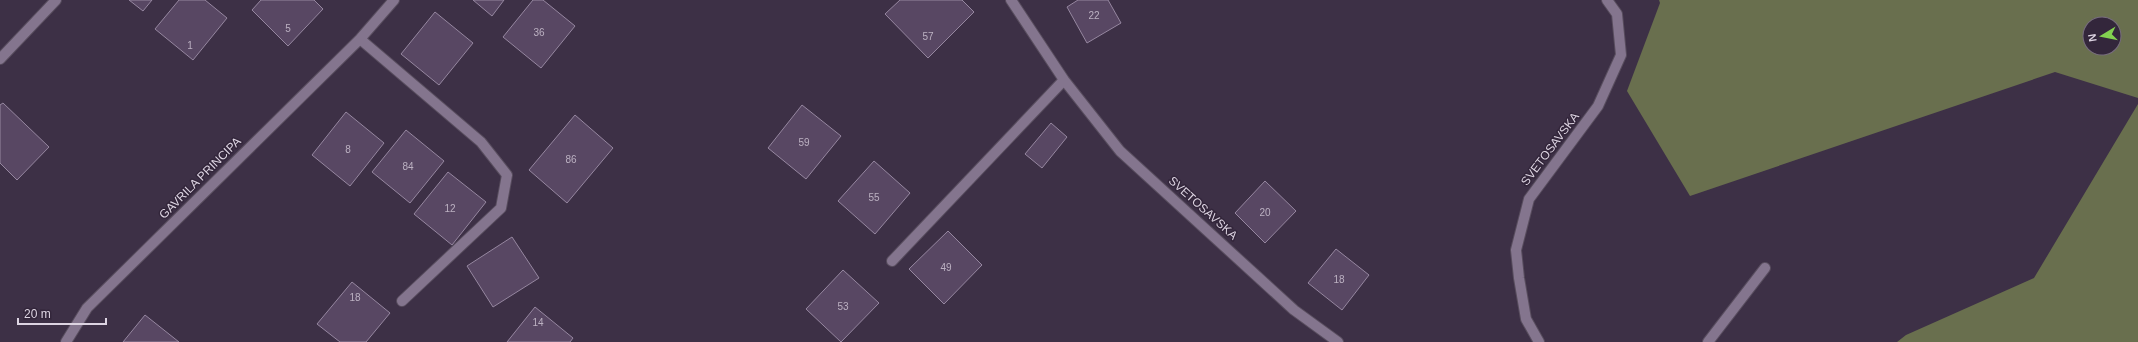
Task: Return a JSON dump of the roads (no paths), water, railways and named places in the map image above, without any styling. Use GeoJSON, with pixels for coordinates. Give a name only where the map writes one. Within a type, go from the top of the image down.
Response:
{"type":"FeatureCollection","features":[{"type":"Feature","properties":{"kind":"street"},"geometry":{"type":"LineString","coordinates":[[0,59],[56,0]]}},
{"type":"Feature","properties":{"kind":"street","name":"GAVRILA PRINCIPA"},"geometry":{"type":"LineString","coordinates":[[66,342],[87,308],[360,39],[394,0]]}},
{"type":"Feature","properties":{"kind":"street","name":"SVETOSAVSKA"},"geometry":{"type":"LineString","coordinates":[[1011,0],[1064,80],[1120,151],[1294,310],[1338,342]]}},
{"type":"Feature","properties":{"kind":"street","name":"SVETOSAVSKA"},"geometry":{"type":"LineString","coordinates":[[1539,342],[1526,319],[1516,250],[1529,199],[1598,106],[1621,55],[1617,14],[1607,0]]}},
{"type":"Feature","properties":{"kind":"street"},"geometry":{"type":"LineString","coordinates":[[360,39],[481,142],[507,175],[501,208],[402,301]]}},
{"type":"Feature","properties":{"kind":"street"},"geometry":{"type":"LineString","coordinates":[[892,261],[1064,80]]}},
{"type":"Feature","properties":{"kind":"street"},"geometry":{"type":"LineString","coordinates":[[1708,342],[1765,268]]}}]}
